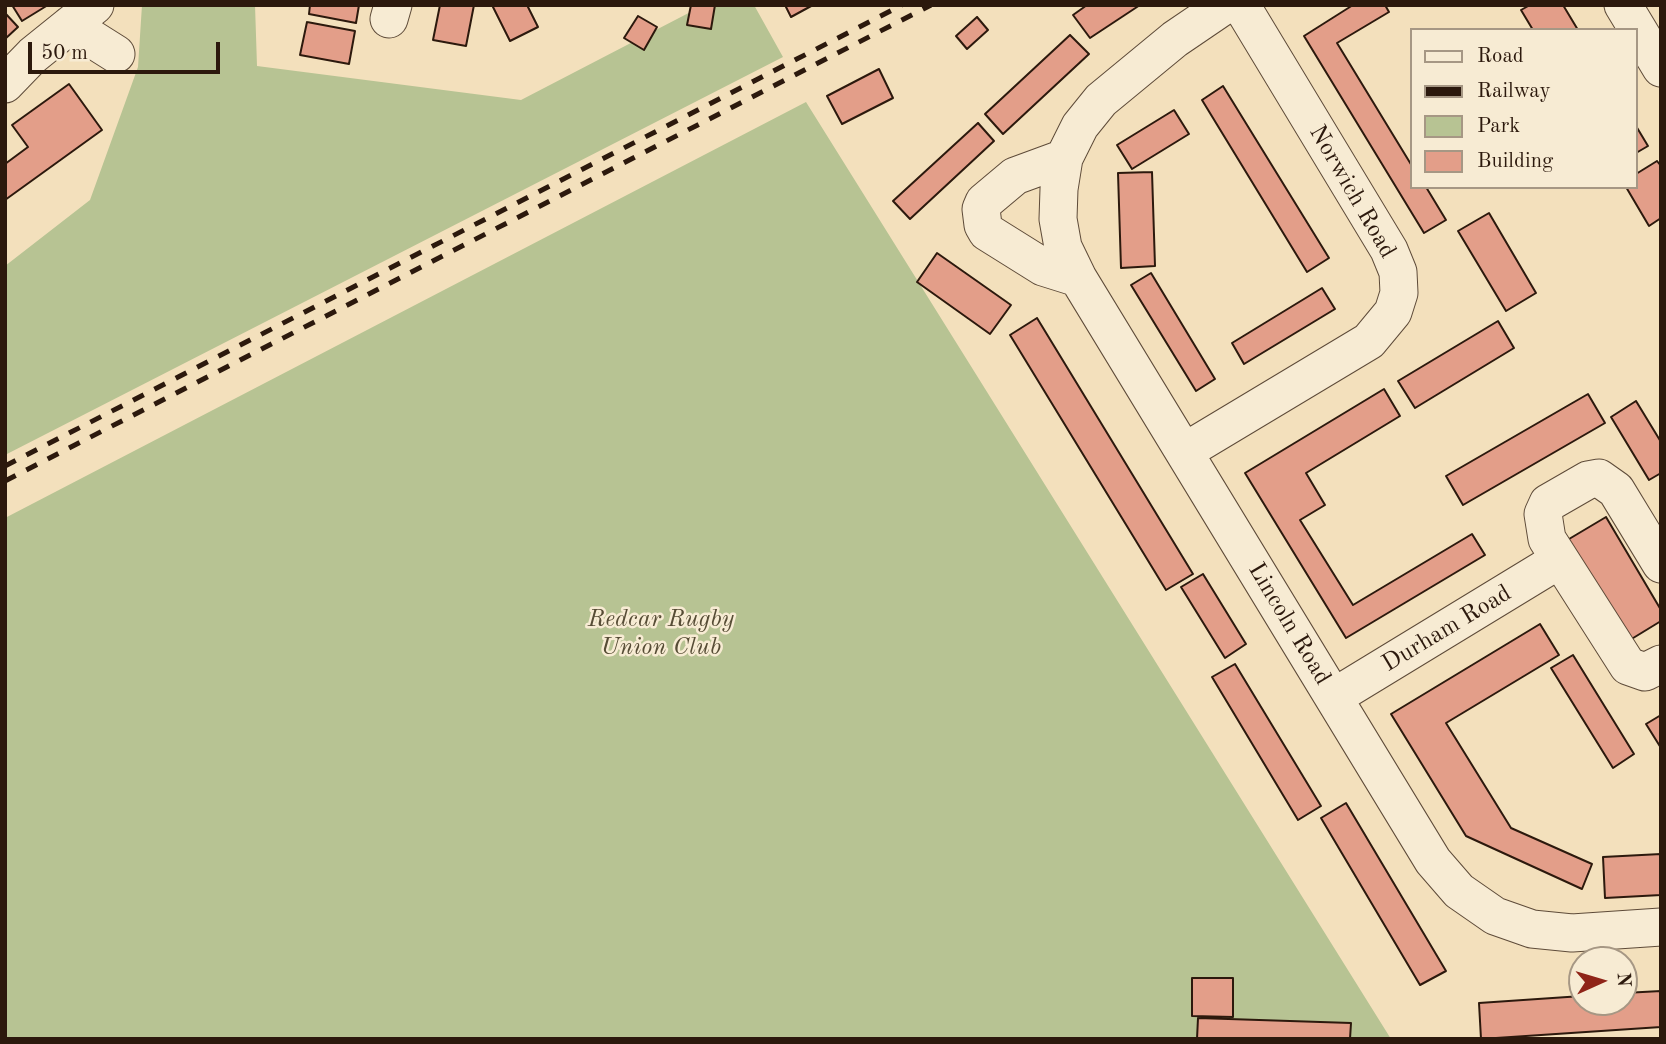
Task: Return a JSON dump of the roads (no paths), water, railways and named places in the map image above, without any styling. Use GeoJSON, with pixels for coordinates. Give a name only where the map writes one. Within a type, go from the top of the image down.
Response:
{"type":"FeatureCollection","features":[{"type":"Feature","properties":{"kind":"street","name":"Lincoln Road"},"geometry":{"type":"LineString","coordinates":[[1225,5],[1175,39],[1101,100],[1080,126],[1064,158],[1059,189],[1058,219],[1063,247],[1078,278],[1433,861],[1459,891],[1495,916],[1532,929],[1572,933],[1661,927]]}},
{"type":"Feature","properties":{"kind":"street","name":"Norwich Road"},"geometry":{"type":"LineString","coordinates":[[1184,452],[1369,341],[1393,312],[1399,293],[1398,272],[1389,250],[1241,5]]}},
{"type":"Feature","properties":{"kind":"street"},"geometry":{"type":"LineString","coordinates":[[1623,5],[1637,28]]}},
{"type":"Feature","properties":{"kind":"street"},"geometry":{"type":"LineString","coordinates":[[5,84],[33,55],[83,15],[116,54]]}},
{"type":"Feature","properties":{"kind":"street"},"geometry":{"type":"LineString","coordinates":[[1638,30],[1661,68]]}},
{"type":"Feature","properties":{"kind":"street"},"geometry":{"type":"LineString","coordinates":[[1064,158],[1015,176],[984,202],[981,209],[983,225],[1043,267],[1078,278]]}},
{"type":"Feature","properties":{"kind":"street"},"geometry":{"type":"LineString","coordinates":[[1661,565],[1650,524],[1608,481],[1599,478],[1588,480],[1548,503],[1543,514],[1547,539],[1628,666],[1645,672],[1661,664]]}},
{"type":"Feature","properties":{"kind":"street","name":"Durham Road"},"geometry":{"type":"LineString","coordinates":[[1334,697],[1559,560]]}},
{"type":"Feature","properties":{"kind":"railway"},"geometry":{"type":"LineString","coordinates":[[5,466],[902,5]]}},
{"type":"Feature","properties":{"kind":"railway"},"geometry":{"type":"LineString","coordinates":[[5,481],[931,5]]}},
{"type":"Feature","properties":{"kind":"park label","name":"Redcar Rugby Union Club"},"geometry":{"type":"Point","coordinates":[661,634]}}]}
